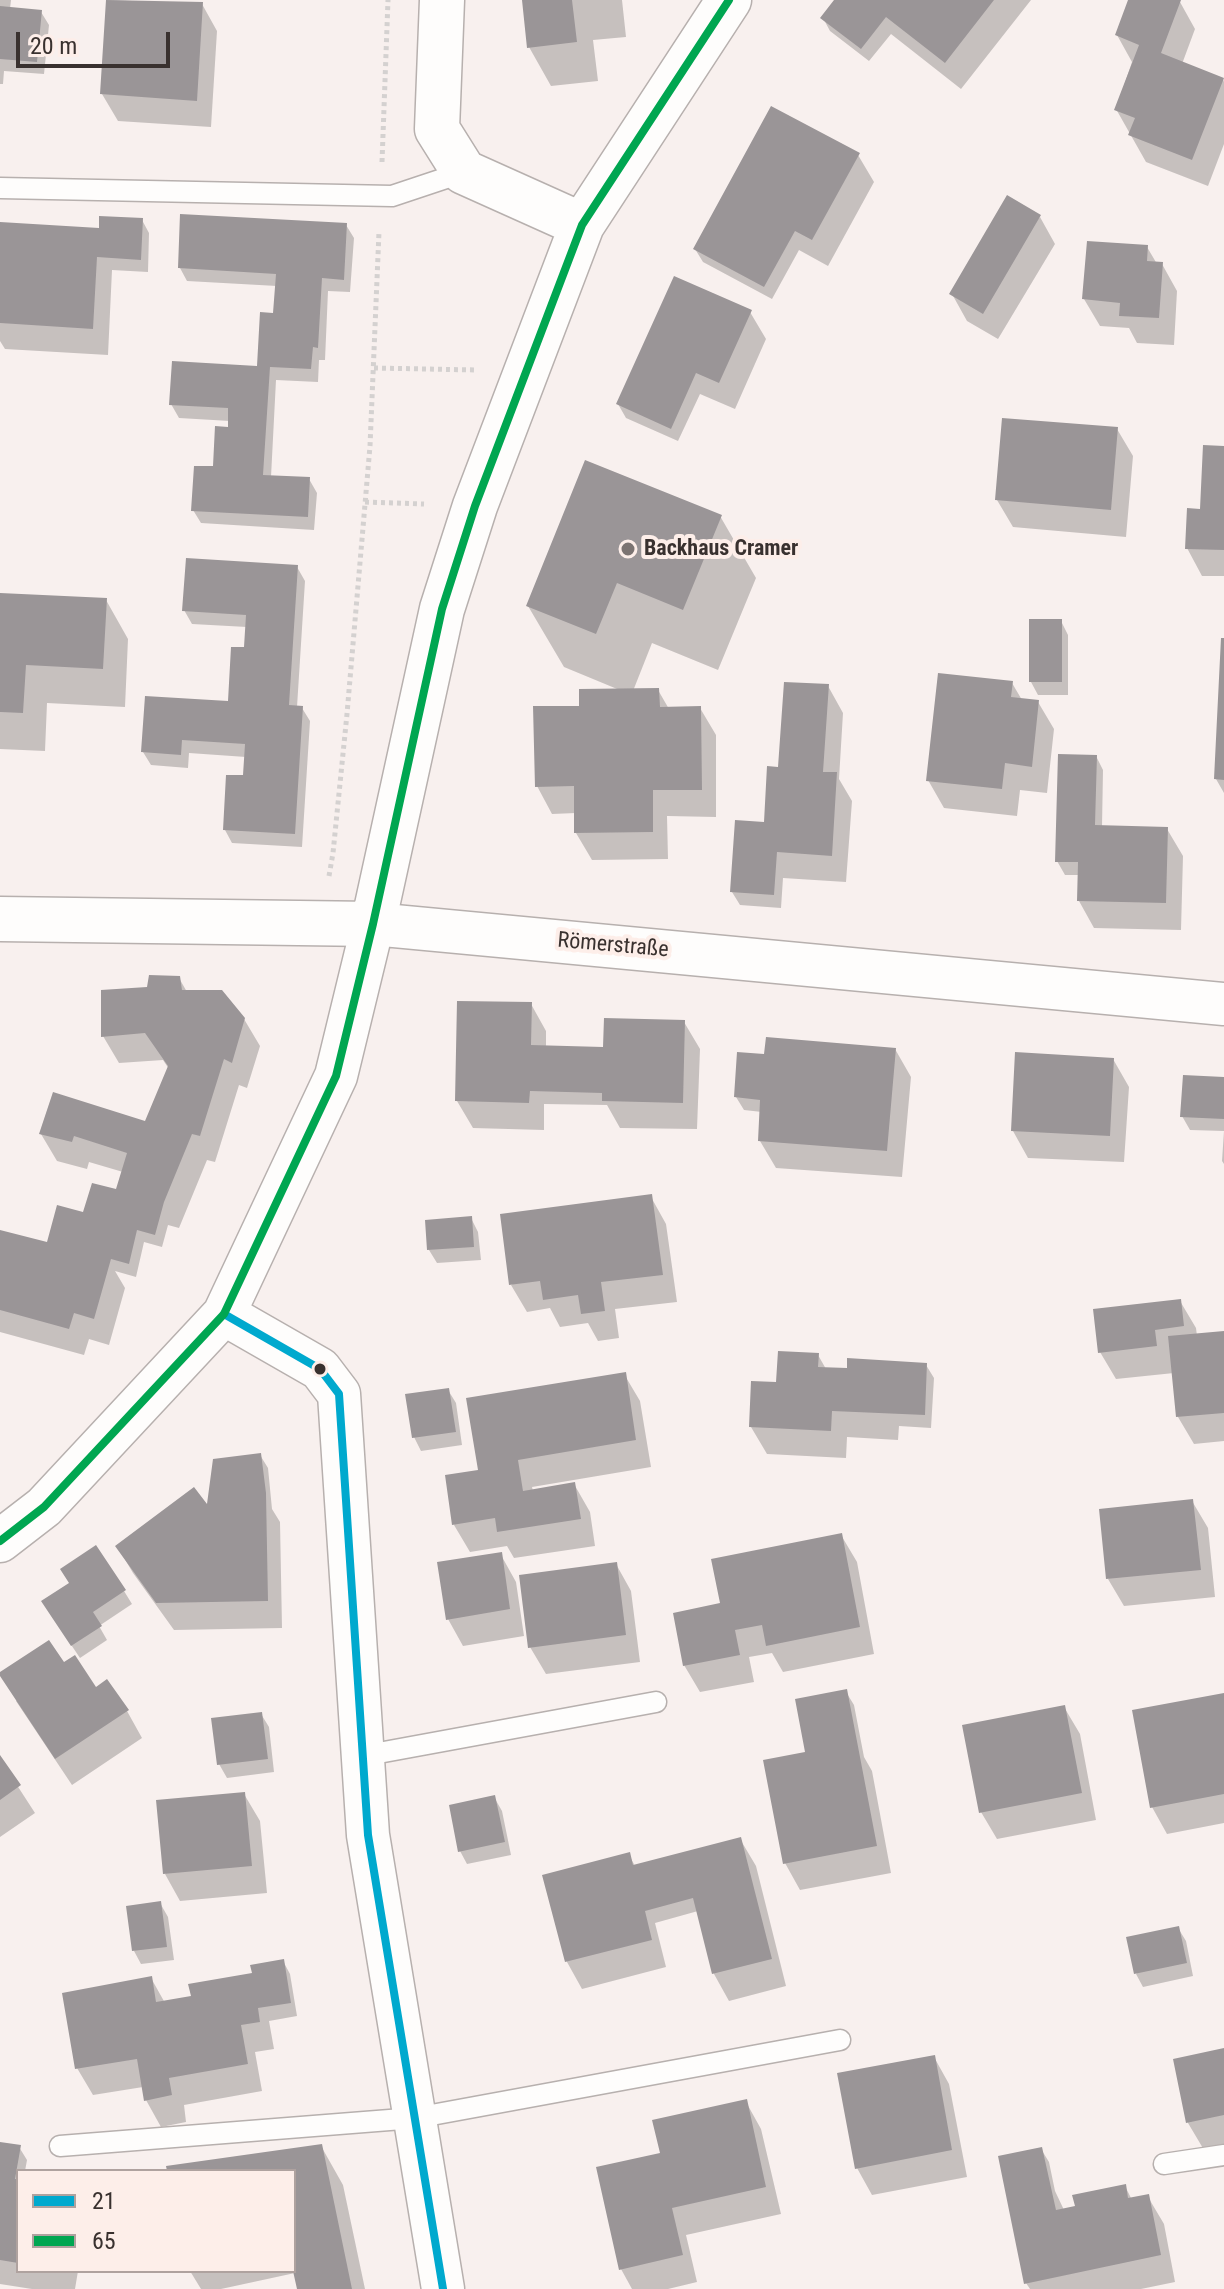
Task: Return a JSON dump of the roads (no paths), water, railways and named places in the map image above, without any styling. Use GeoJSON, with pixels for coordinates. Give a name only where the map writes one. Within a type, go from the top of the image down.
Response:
{"type":"FeatureCollection","features":[{"type":"Feature","properties":{"kind":"street"},"geometry":{"type":"LineString","coordinates":[[442,0],[437,129],[464,172],[582,225]]}},
{"type":"Feature","properties":{"kind":"street"},"geometry":{"type":"LineString","coordinates":[[0,1541],[44,1507],[224,1314],[336,1076],[373,924],[442,609],[475,506],[582,225],[729,0]]}},
{"type":"Feature","properties":{"kind":"street","name":"Römerstraße"},"geometry":{"type":"LineString","coordinates":[[0,919],[373,924],[1224,1004]]}},
{"type":"Feature","properties":{"kind":"street"},"geometry":{"type":"LineString","coordinates":[[224,1314],[320,1369],[339,1394],[368,1835],[443,2289]]}},
{"type":"Feature","properties":{"kind":"lane"},"geometry":{"type":"LineString","coordinates":[[0,188],[392,196],[464,172]]}},
{"type":"Feature","properties":{"kind":"lane"},"geometry":{"type":"LineString","coordinates":[[362,1756],[656,1702]]}},
{"type":"Feature","properties":{"kind":"lane"},"geometry":{"type":"LineString","coordinates":[[60,2146],[415,2118],[840,2040]]}},
{"type":"Feature","properties":{"kind":"lane"},"geometry":{"type":"LineString","coordinates":[[1164,2164],[1224,2155]]}},
{"type":"Feature","properties":{"kind":"place","name":"Backhaus Cramer"},"geometry":{"type":"Point","coordinates":[628,549]}}]}
